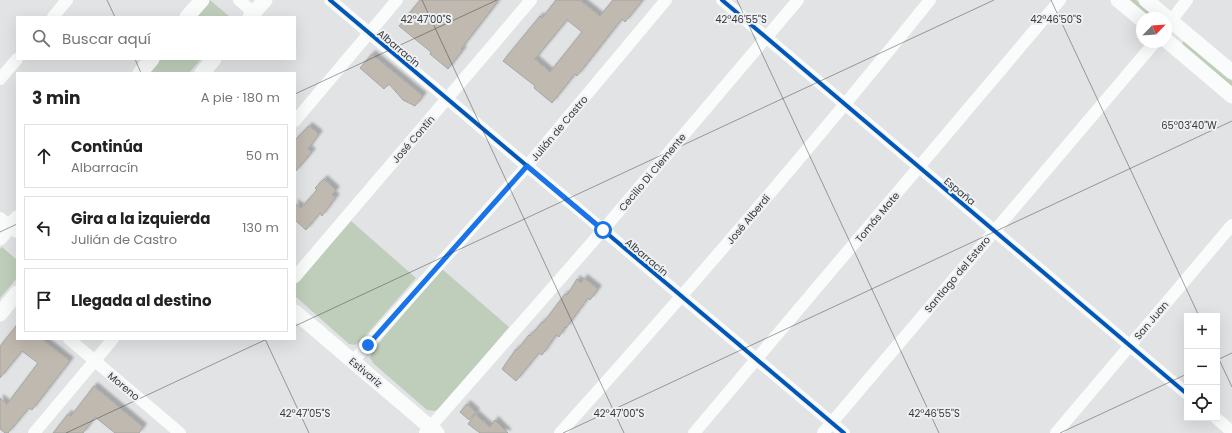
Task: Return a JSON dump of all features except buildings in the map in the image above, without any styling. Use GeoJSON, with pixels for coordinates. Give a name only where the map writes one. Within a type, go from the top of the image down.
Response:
{"type":"FeatureCollection","features":[{"type":"Feature","properties":{"kind":"street"},"geometry":{"type":"LineString","coordinates":[[54,16],[67,0]]}},
{"type":"Feature","properties":{"kind":"street"},"geometry":{"type":"LineString","coordinates":[[189,16],[202,0]]}},
{"type":"Feature","properties":{"kind":"street"},"geometry":{"type":"LineString","coordinates":[[239,0],[252,15],[265,0]]}},
{"type":"Feature","properties":{"kind":"street","name":"Albarracín"},"geometry":{"type":"LineString","coordinates":[[330,0],[844,433]]}},
{"type":"Feature","properties":{"kind":"street"},"geometry":{"type":"LineString","coordinates":[[296,120],[397,0]]}},
{"type":"Feature","properties":{"kind":"street","name":"José Contín"},"geometry":{"type":"LineString","coordinates":[[296,276],[530,0]]}},
{"type":"Feature","properties":{"kind":"street","name":"Julián de Castro"},"geometry":{"type":"LineString","coordinates":[[353,361],[527,166],[666,0]]}},
{"type":"Feature","properties":{"kind":"street","name":"España"},"geometry":{"type":"LineString","coordinates":[[722,0],[1184,391]]}},
{"type":"Feature","properties":{"kind":"street","name":"Cecilio Di Clemente"},"geometry":{"type":"LineString","coordinates":[[431,431],[798,0]]}},
{"type":"Feature","properties":{"kind":"street","name":"José Alberdi"},"geometry":{"type":"LineString","coordinates":[[560,433],[682,297],[846,105],[930,0]]}},
{"type":"Feature","properties":{"kind":"street","name":"Tomás Mate"},"geometry":{"type":"LineString","coordinates":[[694,433],[1060,0]]}},
{"type":"Feature","properties":{"kind":"street"},"geometry":{"type":"LineString","coordinates":[[1118,0],[1136,15]]}},
{"type":"Feature","properties":{"kind":"street"},"geometry":{"type":"LineString","coordinates":[[1146,0],[1157,12]]}},
{"type":"Feature","properties":{"kind":"street"},"geometry":{"type":"LineString","coordinates":[[1172,19],[1187,0]]}},
{"type":"Feature","properties":{"kind":"street"},"geometry":{"type":"LineString","coordinates":[[1172,27],[1232,72]]}},
{"type":"Feature","properties":{"kind":"street"},"geometry":{"type":"LineString","coordinates":[[1172,45],[1232,96]]}},
{"type":"Feature","properties":{"kind":"street","name":"Santiago del Estero"},"geometry":{"type":"LineString","coordinates":[[823,433],[1150,48]]}},
{"type":"Feature","properties":{"kind":"street"},"geometry":{"type":"LineString","coordinates":[[0,79],[16,60]]}},
{"type":"Feature","properties":{"kind":"street"},"geometry":{"type":"LineString","coordinates":[[141,72],[151,60]]}},
{"type":"Feature","properties":{"kind":"street"},"geometry":{"type":"LineString","coordinates":[[203,72],[213,60]]}},
{"type":"Feature","properties":{"kind":"street"},"geometry":{"type":"LineString","coordinates":[[0,238],[11,224]]}},
{"type":"Feature","properties":{"kind":"street","name":"San Juan"},"geometry":{"type":"LineString","coordinates":[[1056,433],[1232,225]]}},
{"type":"Feature","properties":{"kind":"street"},"geometry":{"type":"LineString","coordinates":[[0,314],[16,296]]}},
{"type":"Feature","properties":{"kind":"street","name":"Estivariz"},"geometry":{"type":"LineString","coordinates":[[296,313],[353,361],[431,431]]}},
{"type":"Feature","properties":{"kind":"street","name":"Moreno"},"geometry":{"type":"LineString","coordinates":[[70,340],[173,431]]}},
{"type":"Feature","properties":{"kind":"street"},"geometry":{"type":"LineString","coordinates":[[34,433],[112,340]]}},
{"type":"Feature","properties":{"kind":"street"},"geometry":{"type":"LineString","coordinates":[[1219,421],[1232,432]]}},
{"type":"Feature","properties":{"kind":"green space"},"geometry":{"type":"Polygon","coordinates":[[[210,0],[229,16],[196,16],[210,0]]]}},
{"type":"Feature","properties":{"kind":"green space"},"geometry":{"type":"Polygon","coordinates":[[[1128,0],[1136,0],[1151,12],[1143,12],[1128,0]]]}},
{"type":"Feature","properties":{"kind":"green space"},"geometry":{"type":"Polygon","coordinates":[[[1184,41],[1232,81],[1232,88],[1181,45],[1184,41]]]}},
{"type":"Feature","properties":{"kind":"green space"},"geometry":{"type":"Polygon","coordinates":[[[159,60],[200,60],[190,72],[149,72],[159,60]]]}},
{"type":"Feature","properties":{"kind":"green space"},"geometry":{"type":"Polygon","coordinates":[[[351,221],[416,278],[360,342],[355,345],[349,344],[296,297],[296,284],[351,221]]]}},
{"type":"Feature","properties":{"kind":"green space"},"geometry":{"type":"Polygon","coordinates":[[[2,247],[16,259],[16,279],[0,298],[0,249],[2,247]]]}},
{"type":"Feature","properties":{"kind":"green space"},"geometry":{"type":"Polygon","coordinates":[[[442,269],[509,327],[441,407],[435,411],[427,410],[374,364],[370,358],[372,351],[442,269]]]}},
{"type":"Feature","properties":{"kind":"cycle path"},"geometry":{"type":"LineString","coordinates":[[330,0],[844,433]]}},
{"type":"Feature","properties":{"kind":"cycle path"},"geometry":{"type":"LineString","coordinates":[[722,0],[1184,391]]}},
{"type":"Feature","properties":{"kind":"route"},"geometry":{"type":"LineString","coordinates":[[368,345],[527,166],[603,230]]}}]}
